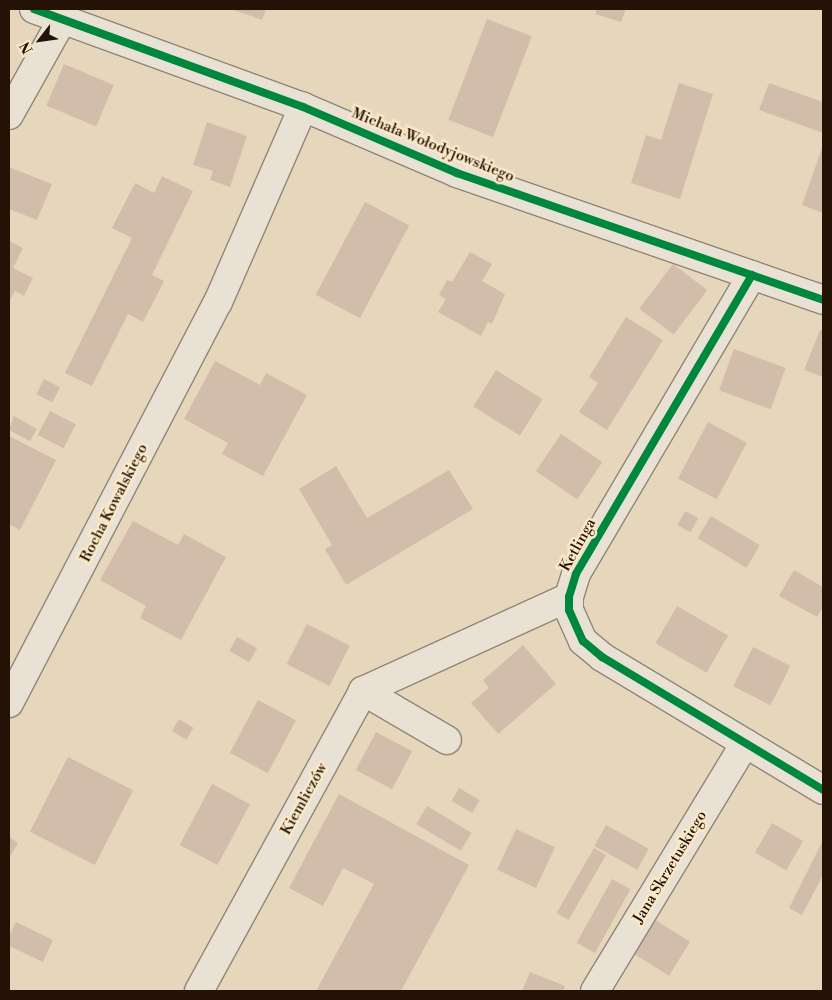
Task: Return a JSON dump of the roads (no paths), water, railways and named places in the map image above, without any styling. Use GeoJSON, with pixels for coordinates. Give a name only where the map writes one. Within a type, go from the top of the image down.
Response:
{"type":"FeatureCollection","features":[{"type":"Feature","properties":{"kind":"street","name":"Michała Wołodyjowskiego"},"geometry":{"type":"LineString","coordinates":[[34,9],[303,107],[457,172],[823,300]]}},
{"type":"Feature","properties":{"kind":"street"},"geometry":{"type":"LineString","coordinates":[[9,115],[62,20]]}},
{"type":"Feature","properties":{"kind":"street","name":"Rocha Kowalskiego"},"geometry":{"type":"LineString","coordinates":[[9,703],[218,302],[303,107]]}},
{"type":"Feature","properties":{"kind":"street","name":"Ketlinga"},"geometry":{"type":"LineString","coordinates":[[752,275],[576,574],[569,597],[572,621],[582,641],[602,657],[823,790]]}},
{"type":"Feature","properties":{"kind":"street"},"geometry":{"type":"LineString","coordinates":[[364,691],[569,597]]}},
{"type":"Feature","properties":{"kind":"street"},"geometry":{"type":"LineString","coordinates":[[364,691],[447,740]]}},
{"type":"Feature","properties":{"kind":"street","name":"Kiemliczów"},"geometry":{"type":"LineString","coordinates":[[198,991],[364,691]]}},
{"type":"Feature","properties":{"kind":"street","name":"Jana Skrzetuskiego"},"geometry":{"type":"LineString","coordinates":[[595,991],[745,743]]}}]}
